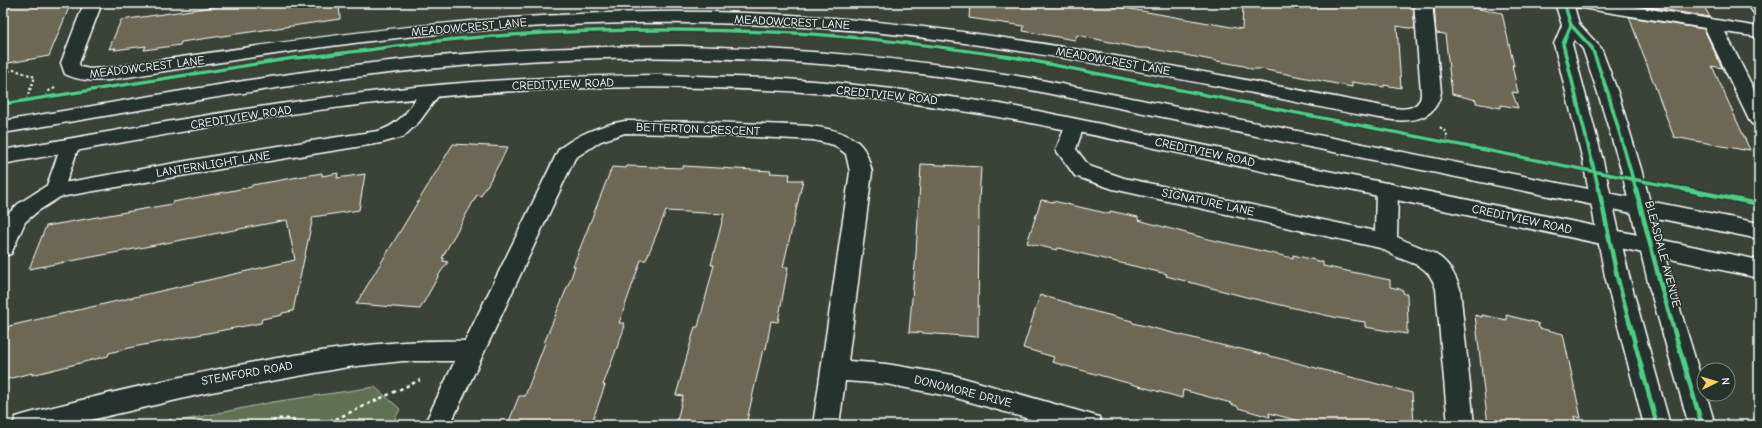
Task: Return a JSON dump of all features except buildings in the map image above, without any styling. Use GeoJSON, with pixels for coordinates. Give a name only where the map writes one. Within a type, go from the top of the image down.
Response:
{"type":"FeatureCollection","features":[{"type":"Feature","properties":{"kind":"street","name":"MEADOWCREST LANE"},"geometry":{"type":"LineString","coordinates":[[93,3],[70,63],[72,70],[78,74],[109,74],[375,35],[471,25],[575,19],[646,18],[777,20],[897,29],[1003,42],[1169,70],[1391,114],[1408,114],[1421,112],[1429,103],[1431,92],[1423,3]]}},
{"type":"Feature","properties":{"kind":"street","name":"BLEASDALE AVENUE"},"geometry":{"type":"LineString","coordinates":[[1564,3],[1571,26],[1592,48],[1629,161],[1661,286],[1702,425]]}},
{"type":"Feature","properties":{"kind":"street"},"geometry":{"type":"LineString","coordinates":[[1582,3],[1759,32]]}},
{"type":"Feature","properties":{"kind":"street"},"geometry":{"type":"LineString","coordinates":[[1756,3],[1759,8]]}},
{"type":"Feature","properties":{"kind":"street"},"geometry":{"type":"LineString","coordinates":[[1712,24],[1759,120]]}},
{"type":"Feature","properties":{"kind":"street"},"geometry":{"type":"LineString","coordinates":[[1571,26],[1563,44],[1593,161],[1617,276],[1657,425]]}},
{"type":"Feature","properties":{"kind":"street"},"geometry":{"type":"LineString","coordinates":[[3,127],[322,76],[426,63],[510,57],[652,52],[765,54],[895,65],[1007,80],[1070,91],[1759,231]]}},
{"type":"Feature","properties":{"kind":"street","name":"CREDITVIEW ROAD"},"geometry":{"type":"LineString","coordinates":[[3,157],[294,108],[431,92],[515,85],[592,82],[667,81],[742,83],[883,93],[968,105],[1074,125],[1759,269]]}},
{"type":"Feature","properties":{"kind":"street","name":"LANTERNLIGHT LANE"},"geometry":{"type":"LineString","coordinates":[[3,248],[17,217],[30,206],[54,192],[226,161],[382,137],[396,132],[412,118],[431,92]]}},
{"type":"Feature","properties":{"kind":"street","name":"SIGNATURE LANE"},"geometry":{"type":"LineString","coordinates":[[1074,125],[1066,150],[1082,171],[1121,184],[1386,241],[1405,251],[1423,257],[1437,267],[1445,280],[1448,289],[1461,425]]}},
{"type":"Feature","properties":{"kind":"street","name":"BETTERTON CRESCENT"},"geometry":{"type":"LineString","coordinates":[[437,425],[566,154],[582,142],[599,133],[611,129],[626,127],[744,129],[813,134],[832,137],[850,146],[858,156],[861,172],[826,425]]}},
{"type":"Feature","properties":{"kind":"street"},"geometry":{"type":"LineString","coordinates":[[1386,241],[1387,190]]}},
{"type":"Feature","properties":{"kind":"street","name":"STEMFORD ROAD"},"geometry":{"type":"LineString","coordinates":[[26,425],[199,382],[323,360],[374,353],[422,350],[472,351]]}},
{"type":"Feature","properties":{"kind":"street","name":"DONOMORE DRIVE"},"geometry":{"type":"LineString","coordinates":[[834,370],[886,374],[953,386],[1089,425]]}},
{"type":"Feature","properties":{"kind":"lane"},"geometry":{"type":"LineString","coordinates":[[54,192],[70,146]]}},
{"type":"Feature","properties":{"kind":"path"},"geometry":{"type":"LineString","coordinates":[[3,72],[15,70],[35,77],[26,101]]}},
{"type":"Feature","properties":{"kind":"path"},"geometry":{"type":"LineString","coordinates":[[45,97],[49,91],[59,85]]}},
{"type":"Feature","properties":{"kind":"path"},"geometry":{"type":"LineString","coordinates":[[39,98],[53,96]]}},
{"type":"Feature","properties":{"kind":"path"},"geometry":{"type":"LineString","coordinates":[[18,102],[32,100]]}},
{"type":"Feature","properties":{"kind":"path"},"geometry":{"type":"LineString","coordinates":[[1439,139],[1454,142]]}},
{"type":"Feature","properties":{"kind":"path"},"geometry":{"type":"LineString","coordinates":[[323,425],[420,380]]}},
{"type":"Feature","properties":{"kind":"path"},"geometry":{"type":"LineString","coordinates":[[266,425],[274,420],[286,418],[290,419],[296,425]]}},
{"type":"Feature","properties":{"kind":"path"},"geometry":{"type":"LineString","coordinates":[[169,419],[173,423],[180,425]]}},
{"type":"Feature","properties":{"kind":"green space"},"geometry":{"type":"Polygon","coordinates":[[[375,387],[400,409],[392,425],[160,425],[273,402],[375,387]]]}},
{"type":"Feature","properties":{"kind":"cycle path"},"geometry":{"type":"LineString","coordinates":[[1564,3],[1571,25],[1592,48],[1608,93],[1631,169],[1661,286],[1702,425]]}},
{"type":"Feature","properties":{"kind":"cycle path"},"geometry":{"type":"LineString","coordinates":[[1571,25],[1563,44],[1593,161],[1617,276],[1657,425]]}},
{"type":"Feature","properties":{"kind":"cycle path"},"geometry":{"type":"LineString","coordinates":[[3,104],[294,58],[332,55],[371,48],[458,39],[583,32],[655,30],[772,32],[930,45],[1018,58],[1759,204]]}}]}
